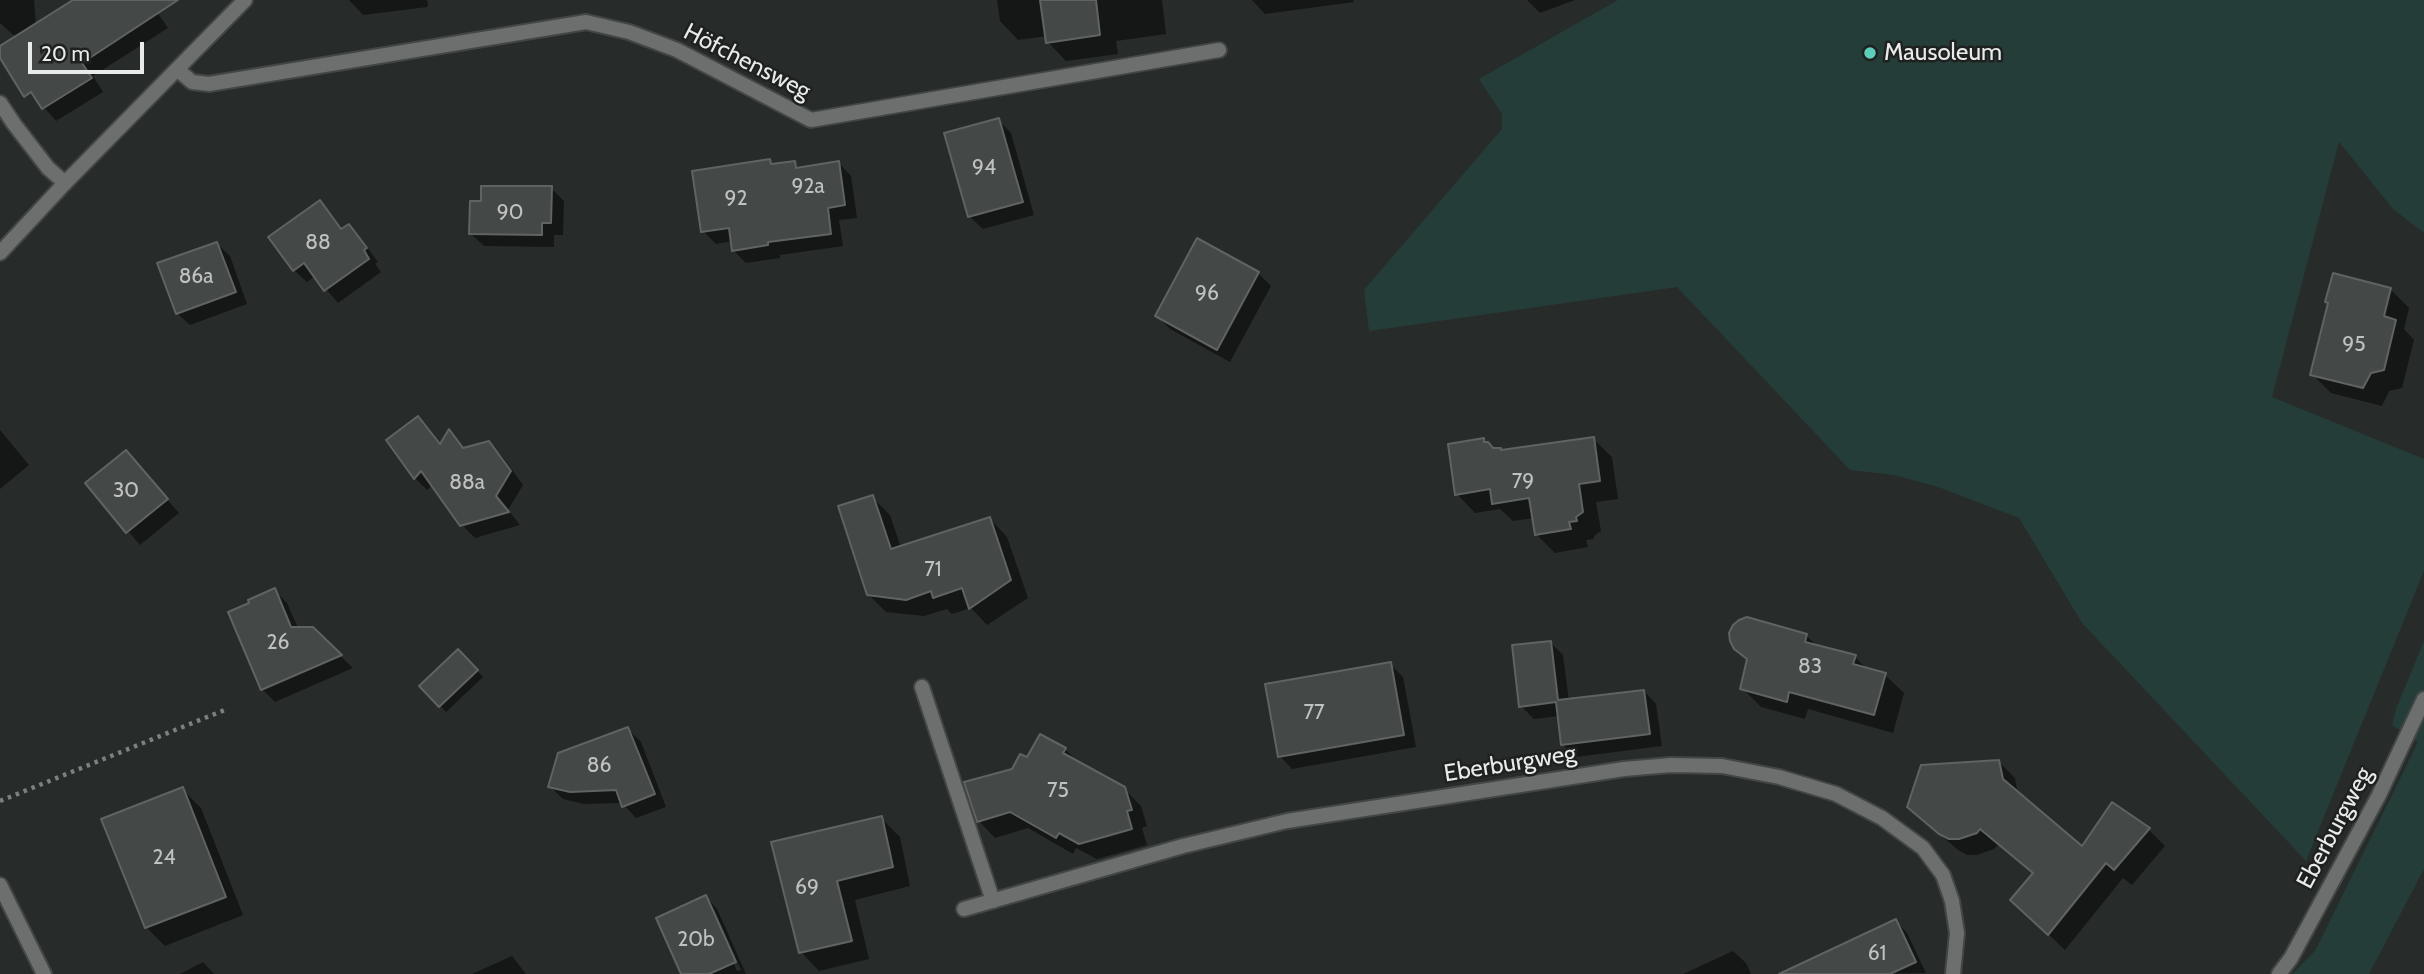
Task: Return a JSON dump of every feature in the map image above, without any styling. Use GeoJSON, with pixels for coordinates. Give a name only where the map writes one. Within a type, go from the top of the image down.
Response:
{"type":"FeatureCollection","features":[{"type":"Feature","properties":{"kind":"street"},"geometry":{"type":"LineString","coordinates":[[0,253],[245,0]]}},
{"type":"Feature","properties":{"kind":"street","name":"Höfchensweg"},"geometry":{"type":"LineString","coordinates":[[177,69],[192,82],[209,84],[586,22],[629,32],[677,50],[811,120],[1219,50]]}},
{"type":"Feature","properties":{"kind":"street"},"geometry":{"type":"LineString","coordinates":[[0,103],[48,168],[65,183]]}},
{"type":"Feature","properties":{"kind":"street"},"geometry":{"type":"LineString","coordinates":[[922,687],[993,901]]}},
{"type":"Feature","properties":{"kind":"street","name":"Eberburgweg"},"geometry":{"type":"LineString","coordinates":[[2279,974],[2291,958],[2379,795],[2424,699]]}},
{"type":"Feature","properties":{"kind":"street","name":"Eberburgweg"},"geometry":{"type":"LineString","coordinates":[[964,909],[1183,846],[1287,821],[1624,769],[1671,765],[1722,766],[1779,777],[1836,794],[1882,818],[1923,848],[1943,875],[1952,901],[1957,933],[1953,974]]}},
{"type":"Feature","properties":{"kind":"street"},"geometry":{"type":"LineString","coordinates":[[0,885],[44,974]]}},
{"type":"Feature","properties":{"kind":"path"},"geometry":{"type":"LineString","coordinates":[[0,801],[227,709]]}},
{"type":"Feature","properties":{"kind":"green space"},"geometry":{"type":"Polygon","coordinates":[[[1618,0],[2424,0],[2424,233],[2393,209],[2339,142],[2272,397],[2424,459],[2424,571],[2306,861],[2082,623],[2019,518],[1938,487],[1894,475],[1850,470],[1677,287],[1369,331],[1364,290],[1502,129],[1502,114],[1479,79],[1618,0]]]}},
{"type":"Feature","properties":{"kind":"green space"},"geometry":{"type":"Polygon","coordinates":[[[2424,641],[2424,869],[2369,974],[2292,974],[2315,951],[2418,742],[2392,725],[2424,641]]]}},
{"type":"Feature","properties":{"kind":"building"},"geometry":{"type":"Polygon","coordinates":[[[73,0],[178,0],[82,63],[92,78],[42,109],[31,92],[24,97],[0,58],[0,46],[73,0]]]}},
{"type":"Feature","properties":{"kind":"building"},"geometry":{"type":"Polygon","coordinates":[[[1040,0],[1096,0],[1100,35],[1046,43],[1040,0]]]}},
{"type":"Feature","properties":{"kind":"building"},"geometry":{"type":"Polygon","coordinates":[[[999,118],[1023,202],[968,217],[944,133],[999,118]]]}},
{"type":"Feature","properties":{"kind":"building"},"geometry":{"type":"Polygon","coordinates":[[[770,159],[771,164],[795,161],[796,168],[839,161],[845,205],[828,208],[831,234],[768,242],[768,245],[732,251],[729,228],[701,232],[692,171],[770,159]]]}},
{"type":"Feature","properties":{"kind":"building"},"geometry":{"type":"Polygon","coordinates":[[[481,186],[552,186],[551,223],[542,223],[542,235],[469,234],[470,201],[481,201],[481,186]]]}},
{"type":"Feature","properties":{"kind":"building"},"geometry":{"type":"Polygon","coordinates":[[[320,200],[341,229],[349,224],[367,248],[364,250],[369,259],[324,291],[304,263],[293,271],[268,237],[320,200]]]}},
{"type":"Feature","properties":{"kind":"building"},"geometry":{"type":"Polygon","coordinates":[[[1197,238],[1259,272],[1217,350],[1155,316],[1197,238]]]}},
{"type":"Feature","properties":{"kind":"building"},"geometry":{"type":"Polygon","coordinates":[[[217,242],[236,292],[176,314],[157,263],[217,242]]]}},
{"type":"Feature","properties":{"kind":"building"},"geometry":{"type":"Polygon","coordinates":[[[2333,273],[2391,288],[2384,316],[2396,320],[2384,370],[2371,373],[2363,388],[2310,375],[2333,273]]]}},
{"type":"Feature","properties":{"kind":"building"},"geometry":{"type":"Polygon","coordinates":[[[418,416],[440,444],[449,429],[463,448],[489,441],[511,471],[496,496],[509,512],[460,526],[421,471],[414,479],[386,440],[418,416]]]}},
{"type":"Feature","properties":{"kind":"building"},"geometry":{"type":"Polygon","coordinates":[[[1594,437],[1600,481],[1579,484],[1583,512],[1576,517],[1577,521],[1569,522],[1571,529],[1535,535],[1529,498],[1492,504],[1490,489],[1455,495],[1448,444],[1484,438],[1484,442],[1501,450],[1594,437]]]}},
{"type":"Feature","properties":{"kind":"building"},"geometry":{"type":"Polygon","coordinates":[[[126,450],[168,499],[126,533],[85,483],[126,450]]]}},
{"type":"Feature","properties":{"kind":"building"},"geometry":{"type":"Polygon","coordinates":[[[873,495],[891,549],[990,517],[1011,580],[969,609],[962,588],[933,598],[931,591],[906,600],[867,595],[838,506],[873,495]]]}},
{"type":"Feature","properties":{"kind":"building"},"geometry":{"type":"Polygon","coordinates":[[[275,588],[291,627],[313,627],[342,655],[261,690],[228,612],[275,588]]]}},
{"type":"Feature","properties":{"kind":"building"},"geometry":{"type":"Polygon","coordinates":[[[1747,617],[1807,634],[1805,642],[1856,655],[1853,664],[1886,673],[1874,715],[1789,692],[1787,702],[1740,689],[1747,659],[1734,649],[1729,633],[1733,625],[1747,617]]]}},
{"type":"Feature","properties":{"kind":"building"},"geometry":{"type":"Polygon","coordinates":[[[1551,641],[1558,700],[1644,690],[1650,734],[1561,745],[1556,702],[1519,707],[1512,645],[1551,641]]]}},
{"type":"Feature","properties":{"kind":"building"},"geometry":{"type":"Polygon","coordinates":[[[458,649],[478,670],[439,707],[419,686],[458,649]]]}},
{"type":"Feature","properties":{"kind":"building"},"geometry":{"type":"Polygon","coordinates":[[[1391,662],[1404,735],[1278,757],[1265,684],[1391,662]]]}},
{"type":"Feature","properties":{"kind":"building"},"geometry":{"type":"Polygon","coordinates":[[[628,727],[655,794],[622,807],[616,790],[570,792],[548,787],[558,753],[628,727]]]}},
{"type":"Feature","properties":{"kind":"building"},"geometry":{"type":"Polygon","coordinates":[[[1040,734],[1066,748],[1063,753],[1125,787],[1132,810],[1127,811],[1132,829],[1079,844],[1059,833],[1056,838],[1010,812],[977,822],[964,782],[1012,769],[1020,754],[1027,757],[1040,734]]]}},
{"type":"Feature","properties":{"kind":"building"},"geometry":{"type":"Polygon","coordinates":[[[1999,760],[2003,779],[2082,846],[2112,802],[2150,828],[2114,870],[2106,863],[2048,935],[2010,900],[2033,873],[1980,829],[1977,833],[1959,839],[1949,839],[1907,807],[1921,765],[1999,760]]]}},
{"type":"Feature","properties":{"kind":"building"},"geometry":{"type":"Polygon","coordinates":[[[183,787],[226,897],[145,928],[101,819],[183,787]]]}},
{"type":"Feature","properties":{"kind":"building"},"geometry":{"type":"Polygon","coordinates":[[[882,816],[893,867],[837,881],[852,941],[799,953],[771,842],[882,816]]]}},
{"type":"Feature","properties":{"kind":"building"},"geometry":{"type":"Polygon","coordinates":[[[706,895],[736,962],[709,974],[681,974],[656,918],[706,895]]]}},
{"type":"Feature","properties":{"kind":"building"},"geometry":{"type":"Polygon","coordinates":[[[1896,919],[1916,962],[1890,974],[1779,974],[1896,919]]]}},
{"type":"Feature","properties":{"kind":"place","name":"Mausoleum"},"geometry":{"type":"Point","coordinates":[1870,53]}}]}
